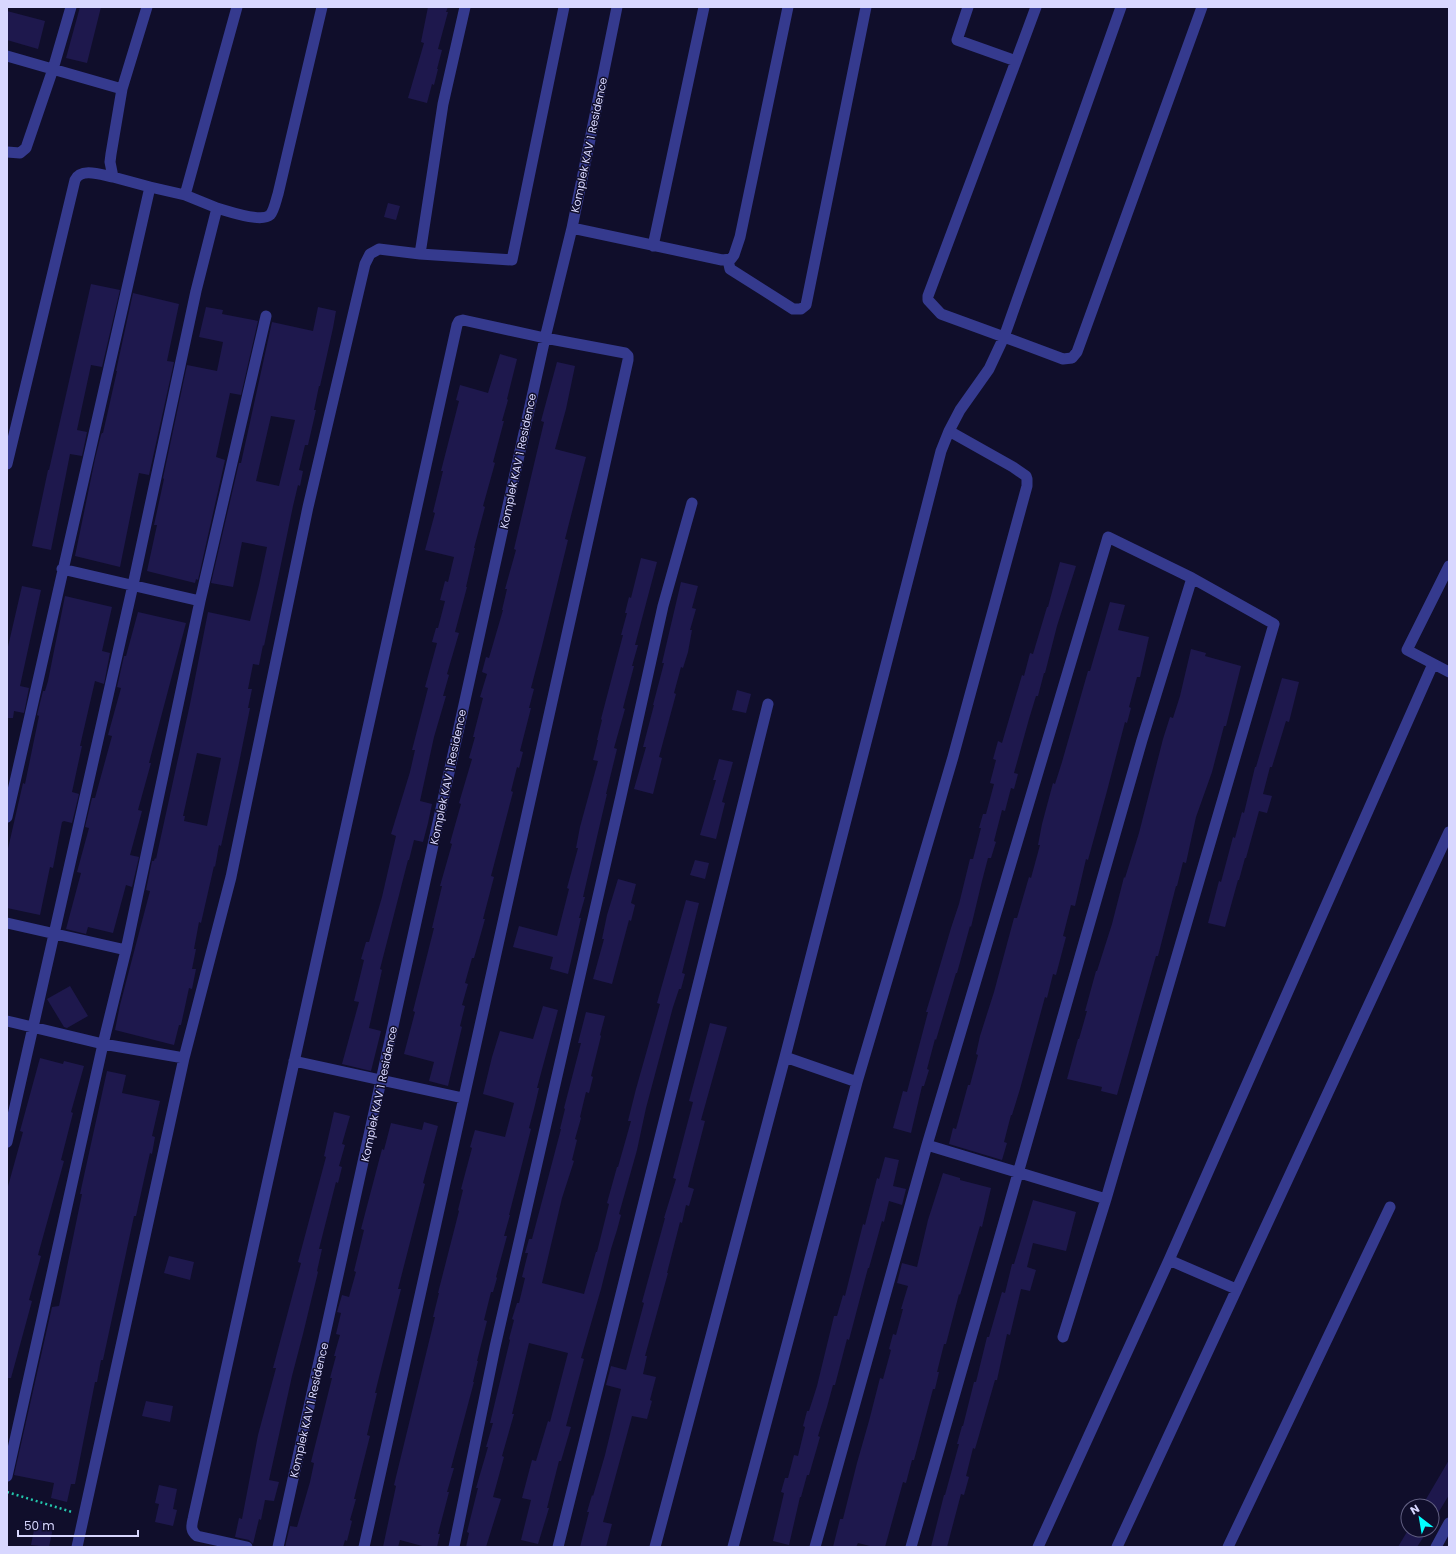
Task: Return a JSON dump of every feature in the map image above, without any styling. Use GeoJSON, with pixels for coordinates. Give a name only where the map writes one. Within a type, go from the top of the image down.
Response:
{"type":"FeatureCollection","features":[{"type":"Feature","properties":{"kind":"street"},"geometry":{"type":"LineString","coordinates":[[7,152],[20,153],[26,148],[53,69],[71,7]]}},
{"type":"Feature","properties":{"kind":"street"},"geometry":{"type":"LineString","coordinates":[[113,177],[110,162],[122,89],[147,7]]}},
{"type":"Feature","properties":{"kind":"street"},"geometry":{"type":"LineString","coordinates":[[185,195],[238,7]]}},
{"type":"Feature","properties":{"kind":"street"},"geometry":{"type":"LineString","coordinates":[[7,464],[74,180],[79,174],[84,172],[113,177],[185,195],[217,208],[256,218],[265,217],[272,212],[278,194],[322,7]]}},
{"type":"Feature","properties":{"kind":"street"},"geometry":{"type":"LineString","coordinates":[[420,254],[443,104],[465,7]]}},
{"type":"Feature","properties":{"kind":"street"},"geometry":{"type":"LineString","coordinates":[[77,1547],[184,1058],[231,877],[308,507],[365,264],[370,254],[379,249],[420,254],[512,260],[564,7]]}},
{"type":"Feature","properties":{"kind":"street","name":"Komplek KAV 1 Residence"},"geometry":{"type":"LineString","coordinates":[[278,1547],[545,338],[572,228],[617,7]]}},
{"type":"Feature","properties":{"kind":"street"},"geometry":{"type":"LineString","coordinates":[[653,246],[704,7]]}},
{"type":"Feature","properties":{"kind":"street"},"geometry":{"type":"LineString","coordinates":[[572,228],[722,260],[728,260],[734,255],[740,237],[788,7]]}},
{"type":"Feature","properties":{"kind":"street"},"geometry":{"type":"LineString","coordinates":[[728,260],[730,269],[793,309],[801,309],[806,305],[866,7]]}},
{"type":"Feature","properties":{"kind":"street"},"geometry":{"type":"LineString","coordinates":[[968,7],[957,40],[1016,62]]}},
{"type":"Feature","properties":{"kind":"street"},"geometry":{"type":"LineString","coordinates":[[1036,7],[928,296],[928,300],[931,305],[941,314],[1063,359],[1072,358],[1075,355],[1202,7]]}},
{"type":"Feature","properties":{"kind":"street"},"geometry":{"type":"LineString","coordinates":[[655,1547],[785,1057],[941,451],[960,410],[990,368],[1004,337],[1121,7]]}},
{"type":"Feature","properties":{"kind":"street"},"geometry":{"type":"LineString","coordinates":[[7,56],[122,89]]}},
{"type":"Feature","properties":{"kind":"street"},"geometry":{"type":"LineString","coordinates":[[7,817],[62,569],[150,187]]}},
{"type":"Feature","properties":{"kind":"street"},"geometry":{"type":"LineString","coordinates":[[7,1142],[133,585],[196,290],[217,208]]}},
{"type":"Feature","properties":{"kind":"street"},"geometry":{"type":"LineString","coordinates":[[7,1476],[103,1044],[126,950],[200,601],[266,316]]}},
{"type":"Feature","properties":{"kind":"street"},"geometry":{"type":"LineString","coordinates":[[247,1547],[197,1536],[191,1528],[457,325],[459,321],[463,320],[545,338],[625,353],[628,356],[628,360],[364,1547]]}},
{"type":"Feature","properties":{"kind":"street"},"geometry":{"type":"LineString","coordinates":[[733,1547],[857,1082],[953,757],[1027,486],[1026,476],[1013,467],[949,431]]}},
{"type":"Feature","properties":{"kind":"street"},"geometry":{"type":"LineString","coordinates":[[454,1547],[495,1347],[619,803],[662,606],[692,502]]}},
{"type":"Feature","properties":{"kind":"street"},"geometry":{"type":"LineString","coordinates":[[815,1547],[927,1146],[1108,537],[1192,578],[1274,624],[1106,1199],[1063,1337]]}},
{"type":"Feature","properties":{"kind":"street"},"geometry":{"type":"LineString","coordinates":[[1449,566],[1407,650],[1449,672]]}},
{"type":"Feature","properties":{"kind":"street"},"geometry":{"type":"LineString","coordinates":[[62,569],[200,601]]}},
{"type":"Feature","properties":{"kind":"street"},"geometry":{"type":"LineString","coordinates":[[911,1547],[1142,740],[1192,578]]}},
{"type":"Feature","properties":{"kind":"street"},"geometry":{"type":"LineString","coordinates":[[1038,1547],[1169,1260],[1433,664]]}},
{"type":"Feature","properties":{"kind":"street"},"geometry":{"type":"LineString","coordinates":[[558,1547],[768,704]]}},
{"type":"Feature","properties":{"kind":"street"},"geometry":{"type":"LineString","coordinates":[[1117,1547],[1449,832]]}},
{"type":"Feature","properties":{"kind":"street"},"geometry":{"type":"LineString","coordinates":[[7,923],[126,950]]}},
{"type":"Feature","properties":{"kind":"street"},"geometry":{"type":"LineString","coordinates":[[7,1021],[103,1044],[184,1058]]}},
{"type":"Feature","properties":{"kind":"street"},"geometry":{"type":"LineString","coordinates":[[785,1057],[857,1082]]}},
{"type":"Feature","properties":{"kind":"street"},"geometry":{"type":"LineString","coordinates":[[294,1061],[463,1098]]}},
{"type":"Feature","properties":{"kind":"street"},"geometry":{"type":"LineString","coordinates":[[927,1146],[1106,1199]]}},
{"type":"Feature","properties":{"kind":"street"},"geometry":{"type":"LineString","coordinates":[[1228,1547],[1390,1207]]}},
{"type":"Feature","properties":{"kind":"street"},"geometry":{"type":"LineString","coordinates":[[1169,1260],[1236,1289]]}},
{"type":"Feature","properties":{"kind":"street"},"geometry":{"type":"LineString","coordinates":[[1436,1547],[1449,1523]]}},
{"type":"Feature","properties":{"kind":"path"},"geometry":{"type":"LineString","coordinates":[[7,1492],[84,1516]]}},
{"type":"Feature","properties":{"kind":"building"},"geometry":{"type":"Polygon","coordinates":[[[80,7],[101,7],[87,63],[66,58],[80,7]]]}},
{"type":"Feature","properties":{"kind":"building"},"geometry":{"type":"Polygon","coordinates":[[[428,7],[448,7],[446,12],[448,12],[438,49],[442,50],[438,69],[427,103],[408,98],[424,43],[421,42],[428,7]]]}},
{"type":"Feature","properties":{"kind":"building"},"geometry":{"type":"Polygon","coordinates":[[[7,11],[45,21],[38,49],[7,40],[7,11]]]}},
{"type":"Feature","properties":{"kind":"building"},"geometry":{"type":"Polygon","coordinates":[[[388,203],[400,206],[396,220],[384,217],[388,203]]]}},
{"type":"Feature","properties":{"kind":"building"},"geometry":{"type":"Polygon","coordinates":[[[91,284],[120,290],[102,367],[91,365],[77,430],[87,432],[82,456],[70,454],[51,550],[32,546],[91,284]]]}},
{"type":"Feature","properties":{"kind":"building"},"geometry":{"type":"Polygon","coordinates":[[[133,293],[179,304],[167,361],[174,362],[149,475],[139,473],[120,567],[75,556],[95,459],[101,435],[103,433],[133,293]]]}},
{"type":"Feature","properties":{"kind":"building"},"geometry":{"type":"Polygon","coordinates":[[[206,307],[223,310],[222,314],[258,321],[241,395],[230,393],[216,457],[225,460],[198,580],[196,579],[195,583],[147,571],[157,525],[154,525],[163,478],[187,365],[217,371],[223,342],[199,337],[206,307]]]}},
{"type":"Feature","properties":{"kind":"building"},"geometry":{"type":"Polygon","coordinates":[[[318,307],[336,311],[319,386],[314,410],[316,410],[308,445],[305,445],[299,470],[303,471],[300,486],[298,485],[293,506],[264,646],[263,645],[259,665],[253,664],[248,689],[252,689],[248,708],[250,708],[238,768],[221,846],[219,845],[201,923],[199,922],[194,949],[196,949],[192,969],[196,969],[192,989],[189,988],[181,1025],[179,1025],[174,1045],[115,1030],[120,1005],[150,891],[146,890],[152,861],[154,861],[155,858],[156,859],[190,704],[208,612],[250,621],[259,585],[267,547],[242,542],[233,587],[211,583],[239,463],[241,463],[272,322],[313,331],[318,307]],[[271,416],[256,481],[279,486],[295,420],[271,416]],[[197,753],[183,816],[185,816],[184,821],[207,826],[221,758],[197,753]]]}},
{"type":"Feature","properties":{"kind":"building"},"geometry":{"type":"Polygon","coordinates":[[[500,354],[517,359],[502,421],[504,421],[493,462],[495,463],[483,506],[485,507],[474,548],[467,587],[455,632],[459,633],[447,674],[449,675],[443,696],[446,696],[434,737],[420,801],[432,804],[428,823],[423,842],[414,840],[380,969],[382,970],[369,1028],[381,1031],[371,1071],[342,1064],[359,1002],[354,1001],[364,960],[361,959],[366,942],[369,942],[382,897],[396,836],[391,834],[410,772],[415,750],[412,750],[428,688],[425,687],[437,643],[432,642],[436,628],[438,628],[445,601],[440,600],[445,581],[448,582],[454,557],[425,550],[435,513],[433,512],[443,471],[441,471],[459,401],[456,400],[460,385],[488,393],[500,354]]]}},
{"type":"Feature","properties":{"kind":"building"},"geometry":{"type":"Polygon","coordinates":[[[557,362],[575,366],[566,409],[555,449],[586,457],[565,539],[568,540],[531,688],[534,689],[529,708],[531,708],[520,751],[523,752],[519,768],[517,767],[511,791],[513,792],[491,876],[494,877],[483,919],[485,919],[465,983],[468,984],[462,1005],[465,1006],[460,1026],[462,1027],[448,1086],[429,1081],[434,1062],[404,1054],[415,1012],[413,1011],[434,928],[432,928],[442,886],[440,886],[452,844],[450,843],[461,804],[459,803],[472,759],[469,758],[483,698],[480,697],[487,674],[482,672],[486,657],[489,658],[503,610],[507,589],[505,589],[516,550],[514,549],[544,422],[541,421],[557,362]]]}},
{"type":"Feature","properties":{"kind":"building"},"geometry":{"type":"Polygon","coordinates":[[[641,558],[657,562],[635,645],[638,645],[632,666],[634,666],[623,708],[625,709],[614,748],[617,749],[583,897],[585,897],[579,918],[581,918],[568,974],[550,969],[553,957],[513,947],[519,926],[557,936],[569,889],[567,888],[578,848],[576,848],[580,827],[598,761],[593,760],[601,719],[623,635],[621,635],[627,613],[625,613],[629,597],[631,598],[641,558]]]}},
{"type":"Feature","properties":{"kind":"building"},"geometry":{"type":"Polygon","coordinates":[[[1060,562],[1076,566],[1057,626],[1038,696],[1036,696],[1029,719],[1014,773],[1018,774],[1014,789],[1011,788],[1005,811],[1002,810],[994,841],[996,842],[991,858],[988,858],[971,927],[970,926],[936,1040],[935,1039],[927,1069],[929,1070],[924,1086],[922,1086],[911,1133],[893,1128],[903,1091],[907,1092],[928,1012],[926,1012],[959,904],[970,859],[973,859],[983,814],[986,814],[994,784],[990,783],[996,760],[993,759],[998,741],[1002,743],[1022,675],[1024,676],[1030,653],[1033,654],[1060,562]]]}},
{"type":"Feature","properties":{"kind":"building"},"geometry":{"type":"Polygon","coordinates":[[[681,582],[698,586],[692,608],[696,609],[690,630],[692,630],[688,652],[683,668],[681,667],[674,693],[676,694],[659,757],[662,758],[653,794],[634,789],[646,747],[643,747],[664,663],[662,663],[681,582]]]}},
{"type":"Feature","properties":{"kind":"building"},"geometry":{"type":"Polygon","coordinates":[[[22,586],[41,590],[20,686],[29,688],[24,713],[14,711],[13,718],[7,718],[7,651],[22,586]]]}},
{"type":"Feature","properties":{"kind":"building"},"geometry":{"type":"Polygon","coordinates":[[[65,596],[112,607],[102,651],[110,653],[104,684],[95,681],[80,746],[82,746],[72,792],[79,794],[72,823],[62,822],[53,868],[50,867],[40,915],[7,908],[7,853],[23,783],[25,784],[39,716],[37,715],[43,691],[45,691],[48,681],[65,596]]]}},
{"type":"Feature","properties":{"kind":"building"},"geometry":{"type":"Polygon","coordinates":[[[1110,602],[1125,605],[1118,630],[1149,637],[1140,677],[1137,677],[1129,707],[1131,708],[1127,723],[1125,722],[1088,860],[1086,859],[1075,906],[1071,905],[1063,936],[1066,937],[1056,975],[1053,974],[1047,998],[1045,997],[1020,1089],[1011,1115],[1004,1142],[1007,1143],[1002,1160],[949,1144],[953,1128],[956,1129],[968,1085],[970,1085],[978,1055],[976,1054],[980,1036],[994,992],[1014,918],[1017,918],[1029,877],[1031,878],[1040,845],[1038,845],[1042,824],[1053,783],[1055,784],[1062,762],[1088,671],[1090,671],[1110,602]]]}},
{"type":"Feature","properties":{"kind":"building"},"geometry":{"type":"Polygon","coordinates":[[[138,612],[186,623],[138,810],[142,811],[130,855],[139,857],[132,887],[126,885],[113,933],[88,927],[86,934],[66,929],[81,873],[77,872],[89,828],[85,827],[92,798],[95,798],[112,736],[108,735],[121,688],[117,687],[124,656],[126,656],[138,612]]]}},
{"type":"Feature","properties":{"kind":"building"},"geometry":{"type":"Polygon","coordinates":[[[1191,649],[1206,653],[1205,656],[1241,666],[1226,726],[1224,726],[1212,772],[1196,817],[1186,863],[1183,862],[1158,956],[1156,956],[1117,1095],[1101,1091],[1102,1087],[1067,1079],[1087,1011],[1085,1011],[1096,971],[1112,924],[1124,877],[1125,878],[1139,833],[1163,739],[1170,717],[1173,718],[1180,696],[1191,649]]]}},
{"type":"Feature","properties":{"kind":"building"},"geometry":{"type":"Polygon","coordinates":[[[1282,678],[1299,682],[1289,722],[1286,721],[1272,767],[1270,767],[1263,794],[1272,796],[1267,813],[1259,811],[1225,927],[1208,923],[1233,837],[1235,838],[1242,812],[1244,813],[1255,767],[1282,678]]]}},
{"type":"Feature","properties":{"kind":"building"},"geometry":{"type":"Polygon","coordinates":[[[737,690],[751,694],[746,713],[732,710],[737,690]]]}},
{"type":"Feature","properties":{"kind":"building"},"geometry":{"type":"Polygon","coordinates":[[[719,759],[733,762],[722,802],[725,803],[716,839],[700,835],[716,780],[713,780],[719,759]]]}},
{"type":"Feature","properties":{"kind":"building"},"geometry":{"type":"Polygon","coordinates":[[[695,860],[709,863],[705,879],[690,875],[695,860]]]}},
{"type":"Feature","properties":{"kind":"building"},"geometry":{"type":"Polygon","coordinates":[[[618,879],[636,884],[631,903],[635,905],[631,921],[629,920],[612,984],[593,979],[604,939],[602,939],[607,915],[618,879]]]}},
{"type":"Feature","properties":{"kind":"building"},"geometry":{"type":"Polygon","coordinates":[[[686,900],[699,903],[682,973],[685,974],[681,989],[679,989],[673,1007],[646,1108],[637,1150],[619,1214],[621,1215],[581,1358],[584,1359],[566,1426],[571,1427],[561,1461],[559,1461],[547,1508],[549,1508],[538,1544],[521,1540],[531,1500],[522,1498],[532,1460],[536,1461],[548,1421],[550,1422],[568,1353],[529,1343],[512,1414],[514,1414],[502,1456],[504,1457],[493,1497],[501,1499],[486,1547],[466,1547],[469,1533],[467,1532],[478,1488],[476,1488],[488,1447],[486,1447],[493,1423],[490,1423],[510,1340],[514,1320],[512,1319],[517,1303],[519,1303],[525,1278],[522,1277],[528,1253],[525,1253],[529,1239],[532,1239],[561,1129],[564,1108],[581,1043],[578,1043],[586,1012],[605,1016],[591,1076],[593,1077],[589,1093],[586,1092],[575,1139],[577,1140],[572,1160],[574,1161],[562,1198],[542,1283],[584,1294],[597,1252],[609,1204],[607,1203],[631,1121],[628,1121],[660,1004],[657,1003],[686,900]]]}},
{"type":"Feature","properties":{"kind":"building"},"geometry":{"type":"Polygon","coordinates":[[[70,986],[88,1016],[67,1028],[64,1027],[47,999],[70,986]]]}},
{"type":"Feature","properties":{"kind":"building"},"geometry":{"type":"Polygon","coordinates":[[[543,1006],[558,1010],[537,1088],[539,1088],[529,1128],[531,1129],[504,1236],[507,1236],[496,1277],[497,1278],[493,1292],[491,1292],[484,1320],[487,1321],[477,1361],[474,1382],[451,1468],[454,1468],[447,1492],[449,1492],[438,1534],[440,1534],[437,1547],[426,1547],[400,1540],[398,1547],[383,1547],[396,1486],[394,1485],[435,1317],[433,1317],[438,1293],[459,1211],[463,1190],[461,1189],[472,1148],[470,1147],[475,1130],[505,1137],[514,1103],[483,1094],[492,1057],[500,1031],[533,1039],[543,1006]]]}},
{"type":"Feature","properties":{"kind":"building"},"geometry":{"type":"Polygon","coordinates":[[[710,1023],[727,1027],[701,1120],[705,1121],[688,1187],[694,1189],[689,1206],[686,1205],[682,1223],[680,1222],[668,1273],[645,1356],[647,1356],[643,1374],[656,1377],[650,1400],[652,1401],[647,1419],[632,1416],[603,1522],[612,1524],[606,1547],[580,1547],[589,1512],[587,1512],[605,1455],[621,1389],[606,1385],[611,1366],[626,1370],[644,1303],[642,1302],[676,1179],[673,1178],[693,1102],[689,1101],[710,1023]]]}},
{"type":"Feature","properties":{"kind":"building"},"geometry":{"type":"Polygon","coordinates":[[[40,1058],[63,1064],[64,1061],[84,1066],[71,1112],[73,1113],[61,1160],[64,1161],[38,1255],[41,1256],[29,1300],[32,1301],[11,1378],[7,1378],[7,1190],[23,1132],[20,1131],[40,1058]]]}},
{"type":"Feature","properties":{"kind":"building"},"geometry":{"type":"Polygon","coordinates":[[[107,1071],[126,1075],[122,1093],[160,1101],[152,1136],[155,1137],[152,1154],[150,1153],[136,1216],[134,1216],[103,1360],[101,1360],[97,1382],[95,1382],[75,1484],[71,1484],[67,1502],[51,1498],[54,1483],[14,1475],[52,1307],[59,1306],[82,1194],[80,1194],[107,1071]]]}},
{"type":"Feature","properties":{"kind":"building"},"geometry":{"type":"Polygon","coordinates":[[[334,1112],[350,1116],[342,1144],[345,1145],[339,1166],[342,1167],[338,1183],[336,1182],[319,1249],[322,1249],[318,1272],[292,1376],[269,1480],[279,1482],[274,1501],[265,1500],[261,1520],[259,1519],[253,1544],[249,1540],[235,1537],[239,1518],[242,1519],[258,1435],[276,1368],[273,1368],[301,1263],[298,1262],[326,1157],[324,1156],[334,1112]]]}},
{"type":"Feature","properties":{"kind":"building"},"geometry":{"type":"Polygon","coordinates":[[[424,1122],[438,1126],[423,1183],[425,1184],[398,1289],[401,1289],[375,1393],[377,1393],[367,1435],[370,1436],[354,1499],[356,1499],[350,1520],[352,1521],[347,1541],[345,1540],[343,1547],[285,1547],[290,1526],[297,1527],[310,1482],[314,1463],[311,1462],[332,1378],[330,1378],[336,1356],[334,1356],[340,1335],[336,1334],[341,1313],[337,1312],[342,1295],[349,1297],[356,1272],[354,1271],[364,1230],[361,1229],[382,1149],[384,1150],[391,1123],[422,1130],[424,1122]]]}},
{"type":"Feature","properties":{"kind":"building"},"geometry":{"type":"Polygon","coordinates":[[[885,1157],[899,1160],[893,1186],[906,1189],[902,1205],[889,1201],[884,1222],[882,1221],[849,1340],[847,1339],[835,1385],[833,1385],[818,1436],[820,1437],[809,1475],[807,1475],[800,1497],[789,1545],[773,1541],[784,1493],[781,1492],[785,1478],[788,1478],[794,1455],[798,1456],[805,1427],[803,1426],[817,1386],[834,1316],[837,1316],[843,1295],[845,1296],[863,1224],[865,1225],[877,1178],[879,1179],[885,1157]]]}},
{"type":"Feature","properties":{"kind":"building"},"geometry":{"type":"Polygon","coordinates":[[[943,1173],[960,1178],[960,1180],[991,1188],[982,1227],[980,1226],[960,1295],[959,1294],[946,1344],[944,1344],[937,1372],[939,1372],[935,1389],[933,1389],[914,1460],[912,1460],[906,1483],[903,1482],[885,1547],[874,1547],[858,1543],[856,1547],[833,1547],[840,1519],[843,1519],[880,1378],[883,1379],[891,1350],[889,1349],[893,1334],[896,1335],[903,1309],[901,1309],[908,1286],[897,1283],[902,1263],[917,1267],[928,1220],[943,1173]]]}},
{"type":"Feature","properties":{"kind":"building"},"geometry":{"type":"Polygon","coordinates":[[[1033,1200],[1076,1212],[1066,1251],[1033,1243],[1027,1267],[1036,1270],[1030,1291],[1021,1289],[1010,1335],[1007,1334],[997,1380],[995,1380],[975,1449],[973,1448],[966,1476],[969,1477],[964,1495],[961,1494],[947,1547],[931,1547],[959,1444],[957,1444],[974,1382],[976,1382],[987,1337],[989,1337],[1002,1292],[1005,1293],[1012,1264],[1014,1264],[1033,1200]]]}},
{"type":"Feature","properties":{"kind":"building"},"geometry":{"type":"Polygon","coordinates":[[[169,1256],[194,1262],[190,1280],[164,1273],[169,1256]]]}},
{"type":"Feature","properties":{"kind":"building"},"geometry":{"type":"Polygon","coordinates":[[[146,1401],[173,1406],[170,1422],[142,1416],[146,1401]]]}},
{"type":"Feature","properties":{"kind":"building"},"geometry":{"type":"Polygon","coordinates":[[[1449,1460],[1449,1495],[1440,1510],[1440,1498],[1427,1498],[1449,1460]]]}},
{"type":"Feature","properties":{"kind":"building"},"geometry":{"type":"Polygon","coordinates":[[[159,1485],[177,1489],[173,1509],[177,1510],[173,1526],[155,1522],[159,1504],[155,1503],[159,1485]]]}},
{"type":"Feature","properties":{"kind":"building"},"geometry":{"type":"Polygon","coordinates":[[[36,1520],[54,1523],[49,1547],[31,1545],[36,1520]]]}},
{"type":"Feature","properties":{"kind":"building"},"geometry":{"type":"Polygon","coordinates":[[[1403,1538],[1423,1538],[1417,1547],[1398,1547],[1403,1538]]]}}]}
